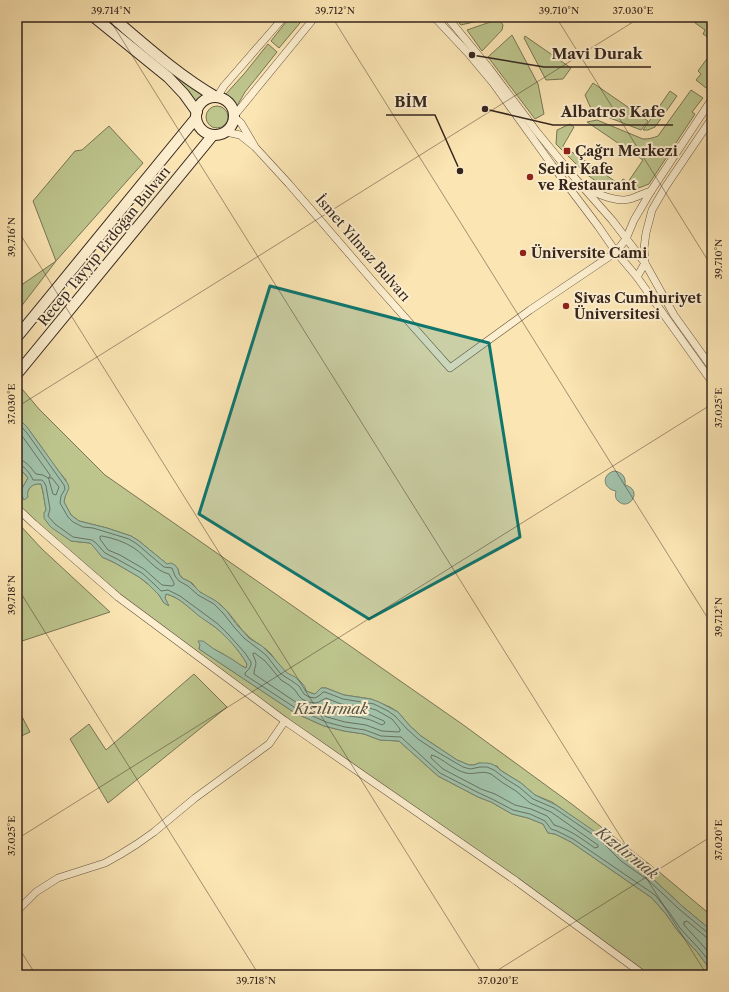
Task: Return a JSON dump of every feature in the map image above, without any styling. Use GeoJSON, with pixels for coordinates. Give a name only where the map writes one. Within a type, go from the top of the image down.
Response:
{"type":"FeatureCollection","features":[{"type":"Feature","properties":{"kind":"street"},"geometry":{"type":"LineString","coordinates":[[94,17],[168,77],[184,94],[197,115]]}},
{"type":"Feature","properties":{"kind":"street","name":"İsmet Yılmaz Bulvarı"},"geometry":{"type":"LineString","coordinates":[[112,17],[195,84],[216,97],[230,103],[233,109],[234,117],[240,123],[255,147]]}},
{"type":"Feature","properties":{"kind":"street"},"geometry":{"type":"LineString","coordinates":[[284,17],[216,97],[208,99],[199,106],[197,115],[198,124],[207,133],[220,135],[230,128],[234,122],[234,117],[315,17]]}},
{"type":"Feature","properties":{"kind":"street"},"geometry":{"type":"LineString","coordinates":[[433,17],[468,53],[493,83],[616,252],[637,277],[712,382]]}},
{"type":"Feature","properties":{"kind":"street"},"geometry":{"type":"LineString","coordinates":[[447,17],[494,74],[537,132],[582,187],[612,220],[645,263],[674,315],[712,368]]}},
{"type":"Feature","properties":{"kind":"street"},"geometry":{"type":"LineString","coordinates":[[616,252],[626,239],[634,220],[650,191],[712,99]]}},
{"type":"Feature","properties":{"kind":"street","name":"Recep Tayyip Erdoğan Bulvarı"},"geometry":{"type":"LineString","coordinates":[[18,335],[197,115]]}},
{"type":"Feature","properties":{"kind":"street"},"geometry":{"type":"LineString","coordinates":[[637,277],[645,263],[644,248],[652,210],[666,186],[712,118]]}},
{"type":"Feature","properties":{"kind":"street","name":"İsmet Yılmaz Bulvarı"},"geometry":{"type":"LineString","coordinates":[[226,132],[240,136],[255,147],[290,184],[377,286],[450,368],[530,310],[616,252]]}},
{"type":"Feature","properties":{"kind":"street","name":"Recep Tayyip Erdoğan Bulvarı"},"geometry":{"type":"LineString","coordinates":[[17,374],[213,135]]}},
{"type":"Feature","properties":{"kind":"street"},"geometry":{"type":"LineString","coordinates":[[582,187],[601,195],[616,199],[628,199],[650,191]]}},
{"type":"Feature","properties":{"kind":"street"},"geometry":{"type":"LineString","coordinates":[[17,508],[118,597],[285,721],[516,881],[644,975]]}},
{"type":"Feature","properties":{"kind":"street"},"geometry":{"type":"LineString","coordinates":[[17,911],[36,892],[58,878],[105,863],[154,832],[195,798],[269,744],[285,721]]}},
{"type":"Feature","properties":{"kind":"highlighted area"},"geometry":{"type":"Polygon","coordinates":[[[270,286],[489,343],[520,537],[369,619],[199,514],[270,286]]]}},
{"type":"Feature","properties":{"kind":"green space"},"geometry":{"type":"Polygon","coordinates":[[[101,17],[104,17],[186,84],[203,96],[196,102],[183,85],[101,17]]]}},
{"type":"Feature","properties":{"kind":"green space"},"geometry":{"type":"Polygon","coordinates":[[[290,17],[305,17],[279,48],[271,41],[290,17]]]}},
{"type":"Feature","properties":{"kind":"green space"},"geometry":{"type":"Polygon","coordinates":[[[454,17],[488,17],[486,19],[461,25],[454,17]]]}},
{"type":"Feature","properties":{"kind":"green space"},"geometry":{"type":"Polygon","coordinates":[[[687,17],[712,17],[712,40],[703,34],[705,30],[687,17]]]}},
{"type":"Feature","properties":{"kind":"green space"},"geometry":{"type":"Polygon","coordinates":[[[499,19],[503,25],[502,30],[482,51],[467,30],[499,19]]]}},
{"type":"Feature","properties":{"kind":"green space"},"geometry":{"type":"Polygon","coordinates":[[[512,35],[538,84],[544,114],[535,119],[488,57],[512,35]]]}},
{"type":"Feature","properties":{"kind":"green space"},"geometry":{"type":"Polygon","coordinates":[[[525,36],[571,68],[563,79],[546,80],[524,38],[525,36]]]}},
{"type":"Feature","properties":{"kind":"green space"},"geometry":{"type":"Polygon","coordinates":[[[268,44],[277,52],[245,92],[237,106],[225,95],[268,44]]]}},
{"type":"Feature","properties":{"kind":"green space"},"geometry":{"type":"Polygon","coordinates":[[[712,52],[712,88],[710,91],[696,80],[701,74],[698,71],[712,52]]]}},
{"type":"Feature","properties":{"kind":"green space"},"geometry":{"type":"Polygon","coordinates":[[[593,83],[648,121],[641,130],[592,111],[585,95],[593,83]]]}},
{"type":"Feature","properties":{"kind":"green space"},"geometry":{"type":"Polygon","coordinates":[[[691,90],[703,98],[692,112],[695,114],[649,184],[631,191],[607,189],[586,174],[556,144],[557,130],[570,124],[574,127],[563,146],[619,184],[623,179],[628,182],[643,160],[587,122],[597,120],[643,139],[649,139],[658,136],[691,90]]]}},
{"type":"Feature","properties":{"kind":"green space"},"geometry":{"type":"Polygon","coordinates":[[[670,91],[677,96],[655,127],[648,130],[643,130],[670,91]]]}},
{"type":"Feature","properties":{"kind":"green space"},"geometry":{"type":"Polygon","coordinates":[[[217,106],[225,109],[228,117],[225,125],[217,128],[209,125],[206,117],[209,109],[217,106]]]}},
{"type":"Feature","properties":{"kind":"green space"},"geometry":{"type":"Polygon","coordinates":[[[109,126],[143,163],[56,261],[33,201],[75,151],[82,150],[109,126]]]}},
{"type":"Feature","properties":{"kind":"green space"},"geometry":{"type":"Polygon","coordinates":[[[56,261],[17,312],[17,288],[56,261]]]}},
{"type":"Feature","properties":{"kind":"green space"},"geometry":{"type":"Polygon","coordinates":[[[17,383],[39,409],[105,475],[462,724],[573,805],[658,871],[712,916],[712,931],[651,877],[624,858],[603,838],[552,802],[535,795],[521,783],[500,770],[497,766],[479,763],[469,765],[457,760],[421,736],[398,712],[371,699],[344,695],[326,688],[321,688],[315,694],[306,691],[300,682],[284,671],[269,652],[245,633],[221,605],[200,592],[192,583],[183,578],[178,569],[167,564],[131,536],[79,521],[71,515],[64,502],[66,480],[24,424],[17,417],[17,383]]]}},
{"type":"Feature","properties":{"kind":"green space"},"geometry":{"type":"Polygon","coordinates":[[[17,467],[28,478],[20,492],[27,493],[29,488],[32,486],[41,484],[46,510],[44,513],[60,533],[71,541],[90,543],[93,545],[102,557],[139,577],[154,589],[164,603],[168,605],[165,598],[166,594],[182,602],[229,639],[247,664],[246,668],[212,648],[200,645],[199,649],[295,713],[324,726],[364,734],[380,740],[399,741],[438,776],[512,814],[543,824],[548,833],[555,834],[571,842],[652,898],[677,930],[698,953],[712,972],[712,975],[650,975],[518,878],[287,718],[120,594],[36,522],[17,503],[17,467]]]}},
{"type":"Feature","properties":{"kind":"green space"},"geometry":{"type":"Polygon","coordinates":[[[17,522],[42,549],[110,612],[19,642],[17,638],[17,522]]]}},
{"type":"Feature","properties":{"kind":"green space"},"geometry":{"type":"Polygon","coordinates":[[[194,674],[227,707],[108,803],[70,739],[89,724],[106,750],[194,674]]]}},
{"type":"Feature","properties":{"kind":"green space"},"geometry":{"type":"Polygon","coordinates":[[[17,707],[30,732],[17,738],[17,707]]]}},
{"type":"Feature","properties":{"kind":"water","name":"Kızılırmak"},"geometry":{"type":"Polygon","coordinates":[[[17,417],[27,427],[68,484],[69,488],[64,502],[71,515],[79,521],[131,536],[167,564],[171,563],[175,565],[182,578],[190,582],[200,592],[216,601],[226,610],[250,639],[262,646],[287,673],[302,683],[306,691],[315,694],[321,688],[326,688],[344,695],[371,699],[379,702],[398,712],[421,736],[457,760],[469,765],[479,763],[492,764],[521,783],[535,795],[556,805],[600,835],[624,858],[651,877],[712,931],[712,972],[652,898],[571,842],[555,834],[548,833],[543,824],[512,814],[438,776],[399,741],[380,740],[364,734],[324,726],[295,713],[199,649],[200,645],[198,641],[203,641],[246,668],[247,664],[244,659],[228,639],[184,603],[171,595],[166,594],[165,598],[169,606],[164,603],[159,595],[147,583],[115,563],[102,557],[90,543],[71,541],[52,528],[44,518],[44,513],[46,510],[41,484],[35,484],[30,487],[28,497],[24,500],[20,492],[28,478],[17,467],[17,417]]]}},
{"type":"Feature","properties":{"kind":"water"},"geometry":{"type":"Polygon","coordinates":[[[614,471],[622,474],[625,480],[625,485],[633,491],[633,499],[626,504],[622,504],[618,501],[616,499],[616,491],[608,488],[606,485],[605,479],[614,471]]]}},
{"type":"Feature","properties":{"kind":"place","name":"Mavi Durak"},"geometry":{"type":"Point","coordinates":[472,55]}},
{"type":"Feature","properties":{"kind":"place","name":"Albatros Kafe"},"geometry":{"type":"Point","coordinates":[485,109]}},
{"type":"Feature","properties":{"kind":"place","name":"Çağrı Merkezi"},"geometry":{"type":"Point","coordinates":[567,151]}},
{"type":"Feature","properties":{"kind":"place","name":"BİM"},"geometry":{"type":"Point","coordinates":[460,171]}},
{"type":"Feature","properties":{"kind":"place","name":"Sedir Kafe ve Restaurant"},"geometry":{"type":"Point","coordinates":[530,177]}},
{"type":"Feature","properties":{"kind":"place","name":"Üniversite Cami"},"geometry":{"type":"Point","coordinates":[523,253]}},
{"type":"Feature","properties":{"kind":"place","name":"Sivas Cumhuriyet Üniversitesi"},"geometry":{"type":"Point","coordinates":[566,306]}}]}
